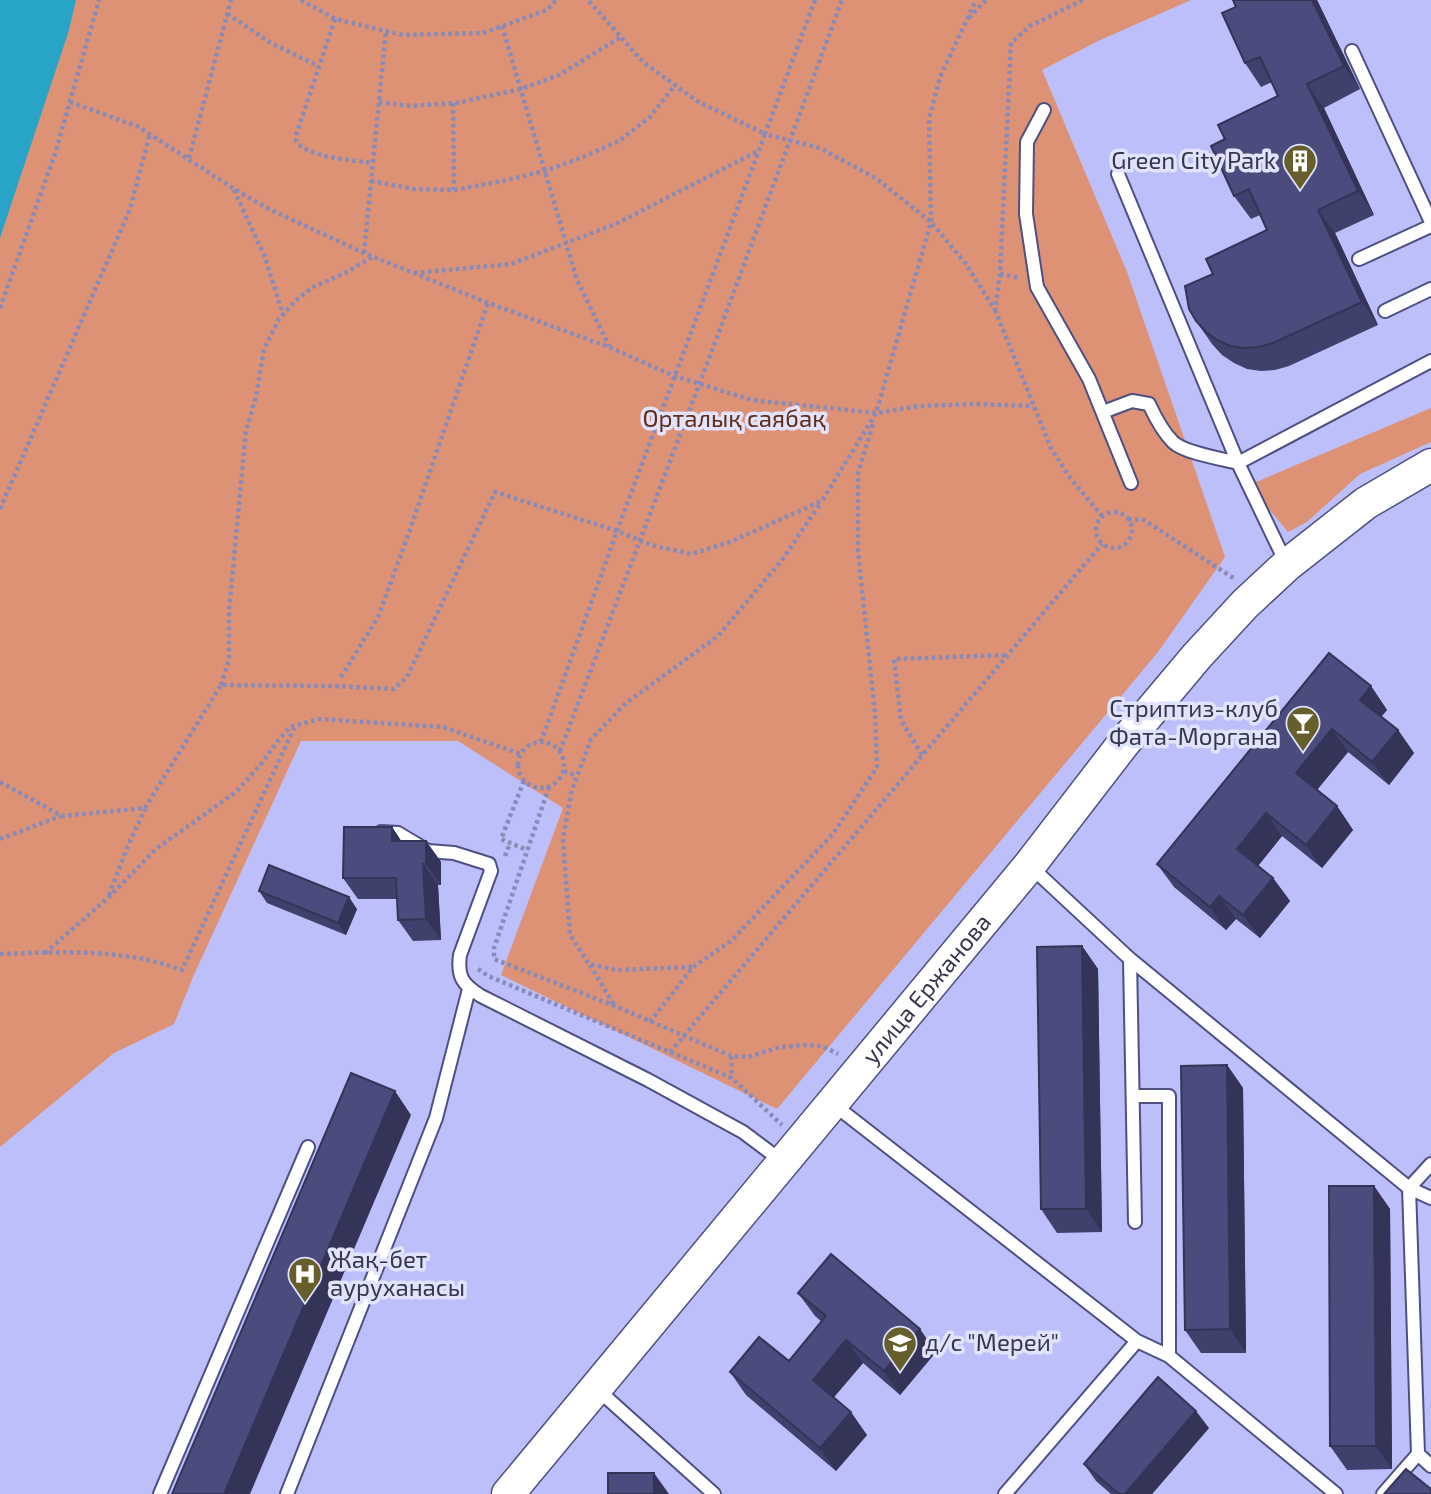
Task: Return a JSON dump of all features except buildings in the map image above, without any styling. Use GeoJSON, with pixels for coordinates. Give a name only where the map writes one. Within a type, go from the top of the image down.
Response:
{"type":"FeatureCollection","features":[{"type":"Feature","properties":{"kind":"street","name":"улица Ержанова"},"geometry":{"type":"LineString","coordinates":[[508,1494],[1030,866],[1123,744],[1189,666],[1245,604],[1287,565],[1366,503],[1431,465]]}},
{"type":"Feature","properties":{"kind":"lane"},"geometry":{"type":"LineString","coordinates":[[1352,51],[1431,224],[1359,259]]}},
{"type":"Feature","properties":{"kind":"lane"},"geometry":{"type":"LineString","coordinates":[[1044,110],[1027,142],[1026,214],[1037,287],[1090,379],[1131,483]]}},
{"type":"Feature","properties":{"kind":"lane"},"geometry":{"type":"LineString","coordinates":[[1118,174],[1238,463],[1287,565]]}},
{"type":"Feature","properties":{"kind":"lane"},"geometry":{"type":"LineString","coordinates":[[1385,311],[1431,289]]}},
{"type":"Feature","properties":{"kind":"lane"},"geometry":{"type":"LineString","coordinates":[[1102,411],[1132,401],[1149,404],[1175,444],[1198,454],[1238,463],[1431,361]]}},
{"type":"Feature","properties":{"kind":"lane"},"geometry":{"type":"LineString","coordinates":[[373,832],[398,833],[428,851],[454,853],[489,864],[491,871],[460,955],[458,968],[461,979],[469,989],[648,1080],[743,1132],[792,1152]]}},
{"type":"Feature","properties":{"kind":"lane"},"geometry":{"type":"LineString","coordinates":[[1030,866],[1130,959],[1409,1188],[1431,1198]]}},
{"type":"Feature","properties":{"kind":"lane"},"geometry":{"type":"LineString","coordinates":[[1130,959],[1135,1222]]}},
{"type":"Feature","properties":{"kind":"lane"},"geometry":{"type":"LineString","coordinates":[[286,1494],[436,1118],[469,989]]}},
{"type":"Feature","properties":{"kind":"lane"},"geometry":{"type":"LineString","coordinates":[[1133,1096],[1169,1096],[1169,1356]]}},
{"type":"Feature","properties":{"kind":"lane"},"geometry":{"type":"LineString","coordinates":[[832,1103],[1138,1341],[1169,1356],[1336,1494]]}},
{"type":"Feature","properties":{"kind":"lane"},"geometry":{"type":"LineString","coordinates":[[160,1494],[308,1147]]}},
{"type":"Feature","properties":{"kind":"lane"},"geometry":{"type":"LineString","coordinates":[[1383,1494],[1418,1454],[1409,1188],[1431,1164]]}},
{"type":"Feature","properties":{"kind":"lane"},"geometry":{"type":"LineString","coordinates":[[1008,1493],[1138,1341]]}},
{"type":"Feature","properties":{"kind":"lane"},"geometry":{"type":"LineString","coordinates":[[597,1389],[699,1487],[714,1494]]}},
{"type":"Feature","properties":{"kind":"lane"},"geometry":{"type":"LineString","coordinates":[[1418,1454],[1431,1466]]}},
{"type":"Feature","properties":{"kind":"path"},"geometry":{"type":"LineString","coordinates":[[0,308],[55,153],[99,0]]}},
{"type":"Feature","properties":{"kind":"path"},"geometry":{"type":"LineString","coordinates":[[189,159],[231,0]]}},
{"type":"Feature","properties":{"kind":"path"},"geometry":{"type":"LineString","coordinates":[[300,0],[335,19],[403,35],[483,33],[547,10],[556,0]]}},
{"type":"Feature","properties":{"kind":"path"},"geometry":{"type":"LineString","coordinates":[[588,0],[643,62],[696,101],[765,134],[820,148],[877,179],[931,222],[966,264],[995,310],[1051,448],[1071,479],[1102,516]]}},
{"type":"Feature","properties":{"kind":"path"},"geometry":{"type":"LineString","coordinates":[[541,742],[674,376],[816,0]]}},
{"type":"Feature","properties":{"kind":"path"},"geometry":{"type":"LineString","coordinates":[[560,751],[842,0]]}},
{"type":"Feature","properties":{"kind":"path"},"geometry":{"type":"LineString","coordinates":[[650,1022],[693,967],[731,941],[834,834],[877,767],[858,551],[858,473],[931,222],[929,119],[940,77],[976,0]]}},
{"type":"Feature","properties":{"kind":"path"},"geometry":{"type":"LineString","coordinates":[[966,21],[986,0]]}},
{"type":"Feature","properties":{"kind":"path"},"geometry":{"type":"LineString","coordinates":[[995,310],[1000,274],[1011,43],[1030,26],[1083,0]]}},
{"type":"Feature","properties":{"kind":"path"},"geometry":{"type":"LineString","coordinates":[[227,14],[271,43],[318,66]]}},
{"type":"Feature","properties":{"kind":"path"},"geometry":{"type":"LineString","coordinates":[[335,19],[296,141],[302,148],[318,153],[373,163]]}},
{"type":"Feature","properties":{"kind":"path"},"geometry":{"type":"LineString","coordinates":[[502,26],[577,280],[609,346]]}},
{"type":"Feature","properties":{"kind":"path"},"geometry":{"type":"LineString","coordinates":[[364,253],[386,30]]}},
{"type":"Feature","properties":{"kind":"path"},"geometry":{"type":"LineString","coordinates":[[379,102],[411,106],[453,103],[520,89],[559,75],[621,37]]}},
{"type":"Feature","properties":{"kind":"path"},"geometry":{"type":"LineString","coordinates":[[371,181],[414,189],[454,190],[545,171],[619,141],[650,117],[676,85]]}},
{"type":"Feature","properties":{"kind":"path"},"geometry":{"type":"LineString","coordinates":[[70,102],[139,127],[269,209],[364,253],[488,303],[609,346],[674,376],[752,400],[876,413],[919,406],[1033,406]]}},
{"type":"Feature","properties":{"kind":"path"},"geometry":{"type":"LineString","coordinates":[[453,103],[454,190]]}},
{"type":"Feature","properties":{"kind":"path"},"geometry":{"type":"LineString","coordinates":[[0,509],[130,209],[150,134]]}},
{"type":"Feature","properties":{"kind":"path"},"geometry":{"type":"LineString","coordinates":[[413,273],[510,264],[618,223],[758,151]]}},
{"type":"Feature","properties":{"kind":"path"},"geometry":{"type":"LineString","coordinates":[[234,189],[265,257],[283,315]]}},
{"type":"Feature","properties":{"kind":"path"},"geometry":{"type":"LineString","coordinates":[[108,897],[145,808],[221,685],[229,660],[229,611],[246,430],[256,397],[264,349],[279,319],[295,301],[313,287],[345,273],[373,256]]}},
{"type":"Feature","properties":{"kind":"path"},"geometry":{"type":"LineString","coordinates":[[341,677],[378,617],[488,303]]}},
{"type":"Feature","properties":{"kind":"path"},"geometry":{"type":"LineString","coordinates":[[615,1006],[570,935],[563,839],[572,790],[591,739],[626,703],[718,636],[782,560],[822,502],[876,413]]}},
{"type":"Feature","properties":{"kind":"path"},"geometry":{"type":"LineString","coordinates":[[221,685],[394,689],[407,677],[495,492],[617,531],[651,545],[691,554],[730,542],[822,502]]}},
{"type":"Feature","properties":{"kind":"path"},"geometry":{"type":"LineString","coordinates":[[1107,512],[1126,516],[1132,533],[1128,541],[1120,547],[1111,548],[1102,544],[1096,536],[1095,527],[1102,516],[1107,512]]}},
{"type":"Feature","properties":{"kind":"path"},"geometry":{"type":"LineString","coordinates":[[1128,519],[1144,520],[1237,581]]}},
{"type":"Feature","properties":{"kind":"path"},"geometry":{"type":"LineString","coordinates":[[670,1052],[1102,544]]}},
{"type":"Feature","properties":{"kind":"path"},"geometry":{"type":"LineString","coordinates":[[922,755],[901,720],[894,659],[1008,655]]}},
{"type":"Feature","properties":{"kind":"path"},"geometry":{"type":"LineString","coordinates":[[46,953],[156,849],[236,792],[290,727],[319,719],[443,727],[521,754]]}},
{"type":"Feature","properties":{"kind":"path"},"geometry":{"type":"LineString","coordinates":[[0,954],[108,953],[161,962],[183,970],[295,726]]}},
{"type":"Feature","properties":{"kind":"path"},"geometry":{"type":"LineString","coordinates":[[541,742],[560,751],[565,764],[561,778],[549,787],[542,788],[524,781],[518,764],[521,754],[528,746],[541,742]]}},
{"type":"Feature","properties":{"kind":"path"},"geometry":{"type":"LineString","coordinates":[[564,771],[577,776]]}},
{"type":"Feature","properties":{"kind":"path"},"geometry":{"type":"LineString","coordinates":[[524,781],[501,839],[527,850]]}},
{"type":"Feature","properties":{"kind":"path"},"geometry":{"type":"LineString","coordinates":[[0,782],[62,816]]}},
{"type":"Feature","properties":{"kind":"path"},"geometry":{"type":"LineString","coordinates":[[549,787],[494,948],[494,959],[615,1006],[731,1056],[748,1058],[781,1047],[804,1045],[822,1046],[838,1053]]}},
{"type":"Feature","properties":{"kind":"path"},"geometry":{"type":"LineString","coordinates":[[0,839],[62,816],[145,808]]}},
{"type":"Feature","properties":{"kind":"path"},"geometry":{"type":"LineString","coordinates":[[501,867],[509,843]]}},
{"type":"Feature","properties":{"kind":"path"},"geometry":{"type":"LineString","coordinates":[[473,962],[488,976],[732,1078],[792,1152]]}},
{"type":"Feature","properties":{"kind":"path"},"geometry":{"type":"LineString","coordinates":[[589,964],[617,970],[693,967]]}},
{"type":"Feature","properties":{"kind":"path"},"geometry":{"type":"LineString","coordinates":[[731,1056],[732,1078]]}},
{"type":"Feature","properties":{"kind":"green space","name":"Орталық саябақ"},"geometry":{"type":"Polygon","coordinates":[[[0,0],[1191,0],[1098,41],[1042,70],[1127,272],[1225,557],[1158,652],[777,1109],[501,975],[563,808],[458,741],[301,741],[174,1024],[114,1053],[0,1147],[0,0]]]}},
{"type":"Feature","properties":{"kind":"green space"},"geometry":{"type":"Polygon","coordinates":[[[1431,408],[1431,442],[1360,474],[1307,522],[1288,532],[1249,485],[1431,408]]]}},
{"type":"Feature","properties":{"kind":"water"},"geometry":{"type":"Polygon","coordinates":[[[0,0],[76,0],[69,30],[0,238],[0,0]]]}},
{"type":"Feature","properties":{"kind":"place","name":"Green City Park"},"geometry":{"type":"Point","coordinates":[1300,191]}},
{"type":"Feature","properties":{"kind":"place","name":"Стриптиз-клуб Фата-Моргана"},"geometry":{"type":"Point","coordinates":[1303,753]}},
{"type":"Feature","properties":{"kind":"place","name":"Жақ-бет ауруханасы"},"geometry":{"type":"Point","coordinates":[305,1304]}},
{"type":"Feature","properties":{"kind":"place","name":"д/с \"Мерей\""},"geometry":{"type":"Point","coordinates":[900,1373]}}]}
